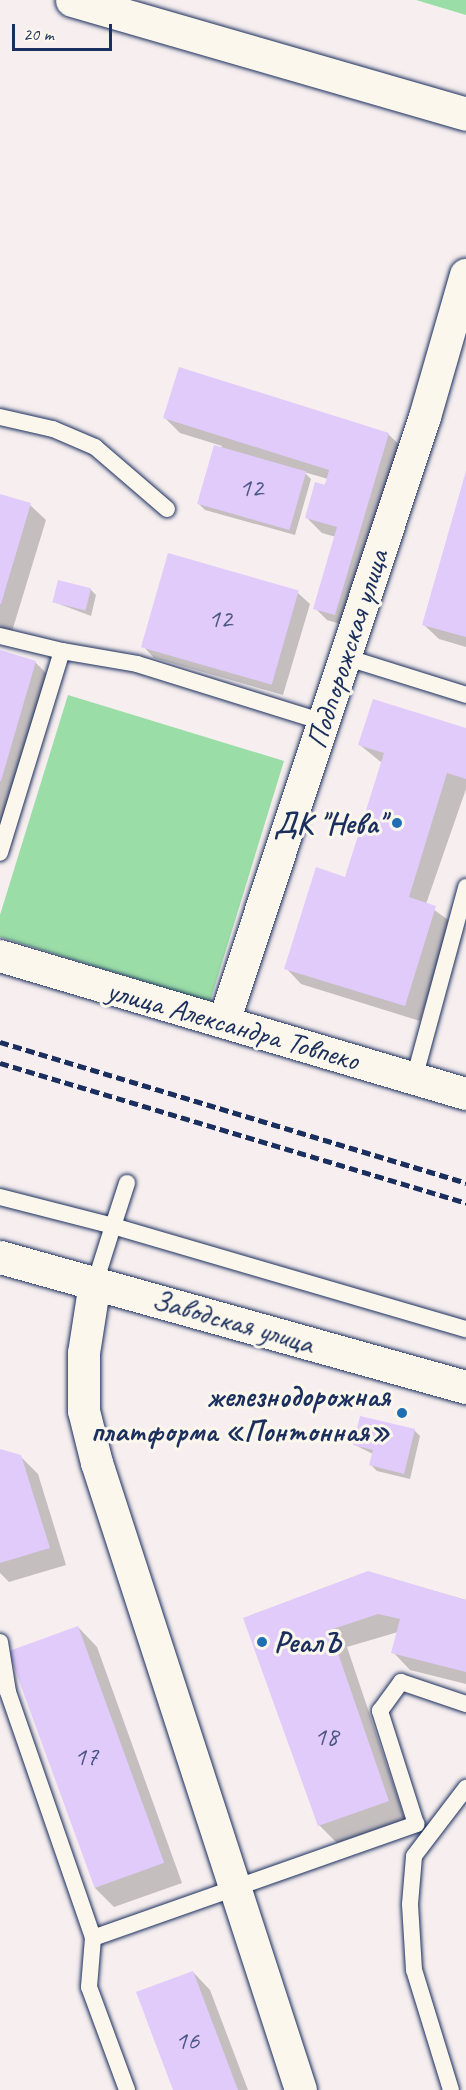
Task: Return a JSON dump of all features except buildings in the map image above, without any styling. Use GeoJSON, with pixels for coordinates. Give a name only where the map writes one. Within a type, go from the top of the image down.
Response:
{"type":"FeatureCollection","features":[{"type":"Feature","properties":{"kind":"main road"},"geometry":{"type":"LineString","coordinates":[[72,0],[466,114]]}},
{"type":"Feature","properties":{"kind":"main road","name":"Заводская улица"},"geometry":{"type":"LineString","coordinates":[[0,1257],[466,1388]]}},
{"type":"Feature","properties":{"kind":"street","name":"Подпорожская улица"},"geometry":{"type":"LineString","coordinates":[[224,1022],[345,657],[466,275]]}},
{"type":"Feature","properties":{"kind":"street","name":"улица Александра Товпеко"},"geometry":{"type":"LineString","coordinates":[[0,956],[466,1094]]}},
{"type":"Feature","properties":{"kind":"street"},"geometry":{"type":"LineString","coordinates":[[95,1283],[84,1353],[84,1411],[301,2090]]}},
{"type":"Feature","properties":{"kind":"lane"},"geometry":{"type":"LineString","coordinates":[[0,417],[53,429],[95,447],[167,509]]}},
{"type":"Feature","properties":{"kind":"lane"},"geometry":{"type":"LineString","coordinates":[[0,636],[62,651],[137,664],[323,722]]}},
{"type":"Feature","properties":{"kind":"lane"},"geometry":{"type":"LineString","coordinates":[[0,853],[62,651]]}},
{"type":"Feature","properties":{"kind":"lane"},"geometry":{"type":"LineString","coordinates":[[345,657],[466,695]]}},
{"type":"Feature","properties":{"kind":"lane"},"geometry":{"type":"LineString","coordinates":[[414,1078],[461,924],[466,887]]}},
{"type":"Feature","properties":{"kind":"lane"},"geometry":{"type":"LineString","coordinates":[[95,1283],[127,1183]]}},
{"type":"Feature","properties":{"kind":"lane"},"geometry":{"type":"LineString","coordinates":[[0,1197],[113,1226],[466,1329]]}},
{"type":"Feature","properties":{"kind":"lane"},"geometry":{"type":"LineString","coordinates":[[0,1642],[8,1692],[93,1938],[89,1987],[127,2090]]}},
{"type":"Feature","properties":{"kind":"lane"},"geometry":{"type":"LineString","coordinates":[[451,2090],[414,1970],[416,1824],[380,1711],[401,1682],[466,1704]]}},
{"type":"Feature","properties":{"kind":"lane"},"geometry":{"type":"LineString","coordinates":[[414,1856],[466,1788]]}},
{"type":"Feature","properties":{"kind":"lane"},"geometry":{"type":"LineString","coordinates":[[93,1938],[416,1824]]}},
{"type":"Feature","properties":{"kind":"green space"},"geometry":{"type":"Polygon","coordinates":[[[416,0],[466,0],[466,15],[416,0]]]}},
{"type":"Feature","properties":{"kind":"green space"},"geometry":{"type":"Polygon","coordinates":[[[68,695],[284,761],[210,1002],[0,937],[0,915],[68,695]]]}},
{"type":"Feature","properties":{"kind":"railway"},"geometry":{"type":"LineString","coordinates":[[0,1042],[466,1183]]}},
{"type":"Feature","properties":{"kind":"railway"},"geometry":{"type":"LineString","coordinates":[[0,1063],[466,1203]]}},
{"type":"Feature","properties":{"kind":"place","name":"ДК \"Нева\""},"geometry":{"type":"Point","coordinates":[397,823]}},
{"type":"Feature","properties":{"kind":"place","name":"железнодорожная платформа «Понтонная»"},"geometry":{"type":"Point","coordinates":[402,1413]}},
{"type":"Feature","properties":{"kind":"place","name":"РеалЪ"},"geometry":{"type":"Point","coordinates":[262,1642]}}]}
